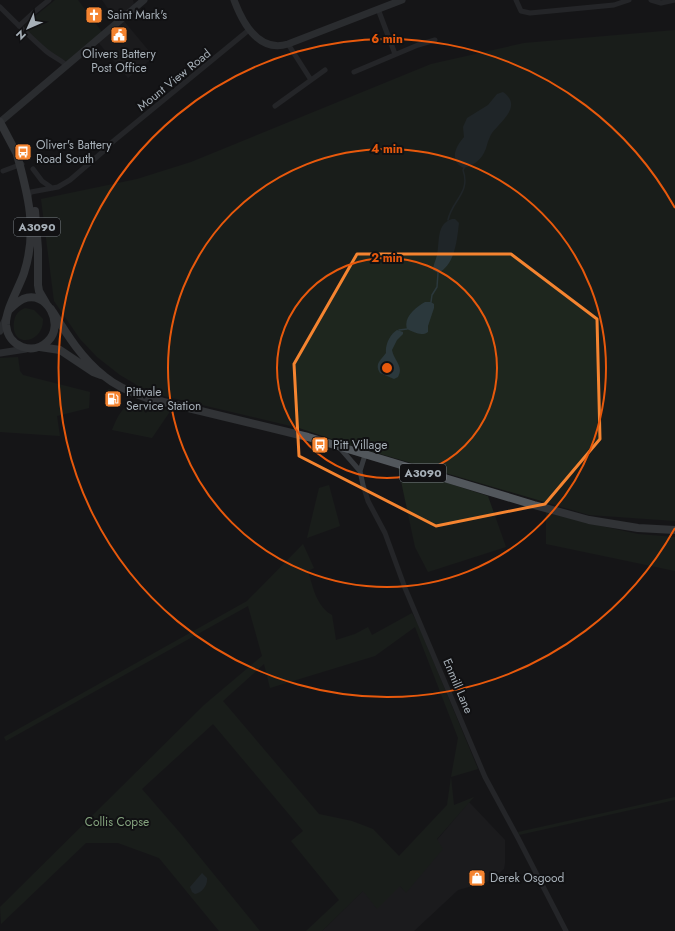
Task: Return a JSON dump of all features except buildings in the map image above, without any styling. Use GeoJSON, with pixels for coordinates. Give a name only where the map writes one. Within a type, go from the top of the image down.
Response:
{"type":"FeatureCollection","features":[{"type":"Feature","properties":{"kind":"main road","name":"A3090"},"geometry":{"type":"LineString","coordinates":[[0,122],[16,151],[31,192],[36,219],[39,291],[78,350],[104,376]]}},
{"type":"Feature","properties":{"kind":"main road","name":"A3090"},"geometry":{"type":"LineString","coordinates":[[8,313],[24,272],[30,235],[30,208],[21,164]]}},
{"type":"Feature","properties":{"kind":"main road"},"geometry":{"type":"LineString","coordinates":[[24,298],[38,298],[49,306],[55,326],[53,334],[50,339],[40,347],[26,349],[18,345],[9,336],[6,325],[8,313],[24,298]]}},
{"type":"Feature","properties":{"kind":"main road","name":"A3090"},"geometry":{"type":"LineString","coordinates":[[40,347],[60,350],[93,372],[104,376],[125,389],[147,398],[308,437],[589,520],[638,528],[675,530]]}},
{"type":"Feature","properties":{"kind":"street"},"geometry":{"type":"LineString","coordinates":[[19,26],[49,0]]}},
{"type":"Feature","properties":{"kind":"street"},"geometry":{"type":"LineString","coordinates":[[234,0],[241,16],[256,37],[266,44],[275,47],[288,44],[401,0]]}},
{"type":"Feature","properties":{"kind":"street"},"geometry":{"type":"LineString","coordinates":[[516,0],[521,11],[530,13],[614,5],[629,0]]}},
{"type":"Feature","properties":{"kind":"street"},"geometry":{"type":"LineString","coordinates":[[651,0],[661,2],[675,0]]}},
{"type":"Feature","properties":{"kind":"street"},"geometry":{"type":"LineString","coordinates":[[0,122],[139,2]]}},
{"type":"Feature","properties":{"kind":"street"},"geometry":{"type":"LineString","coordinates":[[0,7],[48,52],[57,57],[66,65]]}},
{"type":"Feature","properties":{"kind":"street"},"geometry":{"type":"LineString","coordinates":[[378,9],[395,54]]}},
{"type":"Feature","properties":{"kind":"street","name":"Mount View Road"},"geometry":{"type":"LineString","coordinates":[[110,144],[250,29]]}},
{"type":"Feature","properties":{"kind":"street"},"geometry":{"type":"LineString","coordinates":[[354,72],[395,54],[434,40]]}},
{"type":"Feature","properties":{"kind":"street"},"geometry":{"type":"LineString","coordinates":[[288,44],[311,80]]}},
{"type":"Feature","properties":{"kind":"street"},"geometry":{"type":"LineString","coordinates":[[275,106],[325,70]]}},
{"type":"Feature","properties":{"kind":"street"},"geometry":{"type":"LineString","coordinates":[[30,208],[29,195],[31,192],[58,187],[73,177],[106,149]]}},
{"type":"Feature","properties":{"kind":"street"},"geometry":{"type":"LineString","coordinates":[[2,171],[21,164]]}},
{"type":"Feature","properties":{"kind":"street"},"geometry":{"type":"LineString","coordinates":[[33,169],[37,177],[52,188]]}},
{"type":"Feature","properties":{"kind":"street"},"geometry":{"type":"LineString","coordinates":[[0,331],[8,313]]}},
{"type":"Feature","properties":{"kind":"street"},"geometry":{"type":"LineString","coordinates":[[0,352],[26,349]]}},
{"type":"Feature","properties":{"kind":"street","name":"Enmill Lane"},"geometry":{"type":"LineString","coordinates":[[339,447],[360,471],[362,485],[368,501],[385,533],[405,588],[485,777],[566,931]]}},
{"type":"Feature","properties":{"kind":"street"},"geometry":{"type":"LineString","coordinates":[[360,471],[365,455]]}},
{"type":"Feature","properties":{"kind":"highlighted area"},"geometry":{"type":"Polygon","coordinates":[[[357,254],[511,254],[597,319],[600,439],[545,504],[436,526],[299,456],[294,364],[357,254]]]}},
{"type":"Feature","properties":{"kind":"shaded area"},"geometry":{"type":"Polygon","coordinates":[[[102,0],[133,0],[134,5],[116,20],[102,0]]]}},
{"type":"Feature","properties":{"kind":"shaded area"},"geometry":{"type":"Polygon","coordinates":[[[123,20],[154,57],[128,78],[98,42],[123,20]]]}},
{"type":"Feature","properties":{"kind":"shaded area"},"geometry":{"type":"Polygon","coordinates":[[[503,92],[509,97],[511,108],[505,118],[491,134],[482,156],[473,164],[464,168],[456,162],[455,154],[458,145],[464,137],[463,127],[467,118],[488,105],[497,94],[503,92]]]}},
{"type":"Feature","properties":{"kind":"shaded area"},"geometry":{"type":"Polygon","coordinates":[[[455,219],[459,223],[454,251],[448,264],[438,273],[433,270],[433,266],[437,255],[441,229],[447,221],[455,219]]]}},
{"type":"Feature","properties":{"kind":"shaded area"},"geometry":{"type":"Polygon","coordinates":[[[425,302],[431,302],[434,304],[428,326],[428,332],[423,334],[415,333],[407,329],[407,320],[414,310],[425,302]]]}},
{"type":"Feature","properties":{"kind":"shaded area"},"geometry":{"type":"Polygon","coordinates":[[[397,330],[403,332],[403,334],[397,340],[392,350],[400,370],[398,377],[394,379],[380,373],[378,370],[378,365],[386,353],[388,340],[397,330]]]}},
{"type":"Feature","properties":{"kind":"shaded area"},"geometry":{"type":"Polygon","coordinates":[[[469,802],[505,840],[504,869],[490,881],[458,890],[414,931],[322,931],[363,891],[400,886],[406,892],[437,840],[469,802]]]}},
{"type":"Feature","properties":{"kind":"shaded area"},"geometry":{"type":"Polygon","coordinates":[[[202,873],[207,878],[207,883],[202,890],[195,894],[192,892],[190,887],[202,873]]]}},
{"type":"Feature","properties":{"kind":"green space"},"geometry":{"type":"Polygon","coordinates":[[[55,0],[78,0],[102,32],[67,62],[52,53],[25,30],[25,26],[28,22],[55,0]]]}},
{"type":"Feature","properties":{"kind":"green space"},"geometry":{"type":"Polygon","coordinates":[[[675,30],[675,521],[589,515],[343,443],[299,428],[164,396],[142,388],[120,375],[97,357],[80,339],[54,301],[41,199],[137,179],[191,162],[431,64],[524,43],[675,30]]]}},
{"type":"Feature","properties":{"kind":"green space"},"geometry":{"type":"Polygon","coordinates":[[[25,308],[34,310],[43,319],[42,327],[38,334],[33,338],[22,340],[14,331],[14,322],[16,315],[25,308]]]}},
{"type":"Feature","properties":{"kind":"green space"},"geometry":{"type":"Polygon","coordinates":[[[18,357],[20,371],[23,375],[90,392],[89,408],[57,416],[60,436],[0,432],[0,358],[18,357]]]}},
{"type":"Feature","properties":{"kind":"green space"},"geometry":{"type":"Polygon","coordinates":[[[109,389],[120,394],[120,398],[107,396],[105,392],[109,389]]]}},
{"type":"Feature","properties":{"kind":"green space"},"geometry":{"type":"Polygon","coordinates":[[[134,401],[171,410],[152,438],[112,430],[123,409],[134,401]]]}},
{"type":"Feature","properties":{"kind":"green space"},"geometry":{"type":"Polygon","coordinates":[[[398,467],[488,496],[506,547],[428,572],[415,547],[398,467]]]}},
{"type":"Feature","properties":{"kind":"green space"},"geometry":{"type":"Polygon","coordinates":[[[329,485],[340,526],[307,538],[319,488],[329,485]]]}},
{"type":"Feature","properties":{"kind":"green space"},"geometry":{"type":"Polygon","coordinates":[[[546,512],[638,534],[675,537],[675,571],[546,544],[546,512]]]}},
{"type":"Feature","properties":{"kind":"green space","name":"Collis Copse"},"geometry":{"type":"Polygon","coordinates":[[[303,544],[314,568],[308,571],[316,596],[322,607],[332,615],[336,640],[355,634],[368,627],[372,635],[412,613],[418,624],[478,769],[451,777],[454,805],[474,797],[437,839],[443,849],[406,893],[400,886],[377,909],[363,891],[322,931],[306,931],[339,900],[291,841],[303,831],[213,724],[142,789],[181,834],[260,931],[219,931],[159,858],[118,843],[86,843],[1,924],[0,907],[204,705],[262,656],[248,606],[6,741],[4,737],[247,601],[303,544]],[[415,627],[375,656],[270,688],[264,664],[223,701],[319,814],[352,821],[373,829],[399,856],[447,805],[458,738],[415,627]]]}},
{"type":"Feature","properties":{"kind":"green space"},"geometry":{"type":"Polygon","coordinates":[[[675,797],[675,800],[519,835],[518,832],[675,797]]]}},
{"type":"Feature","properties":{"kind":"waterway"},"geometry":{"type":"LineString","coordinates":[[448,220],[450,213],[465,185],[464,168]]}},
{"type":"Feature","properties":{"kind":"waterway"},"geometry":{"type":"LineString","coordinates":[[431,302],[432,295],[437,287],[438,273]]}},
{"type":"Feature","properties":{"kind":"waterway"},"geometry":{"type":"LineString","coordinates":[[399,330],[407,329]]}},
{"type":"Feature","properties":{"kind":"place","name":"Saint Mark's"},"geometry":{"type":"Point","coordinates":[94,15]}},
{"type":"Feature","properties":{"kind":"place","name":"Olivers Battery Post Office"},"geometry":{"type":"Point","coordinates":[119,35]}},
{"type":"Feature","properties":{"kind":"place","name":"Oliver's Battery Road South"},"geometry":{"type":"Point","coordinates":[23,152]}},
{"type":"Feature","properties":{"kind":"place","name":"Pittvale Service Station"},"geometry":{"type":"Point","coordinates":[113,399]}},
{"type":"Feature","properties":{"kind":"place","name":"Pitt Village"},"geometry":{"type":"Point","coordinates":[320,445]}},
{"type":"Feature","properties":{"kind":"place","name":"Derek Osgood"},"geometry":{"type":"Point","coordinates":[477,878]}}]}
